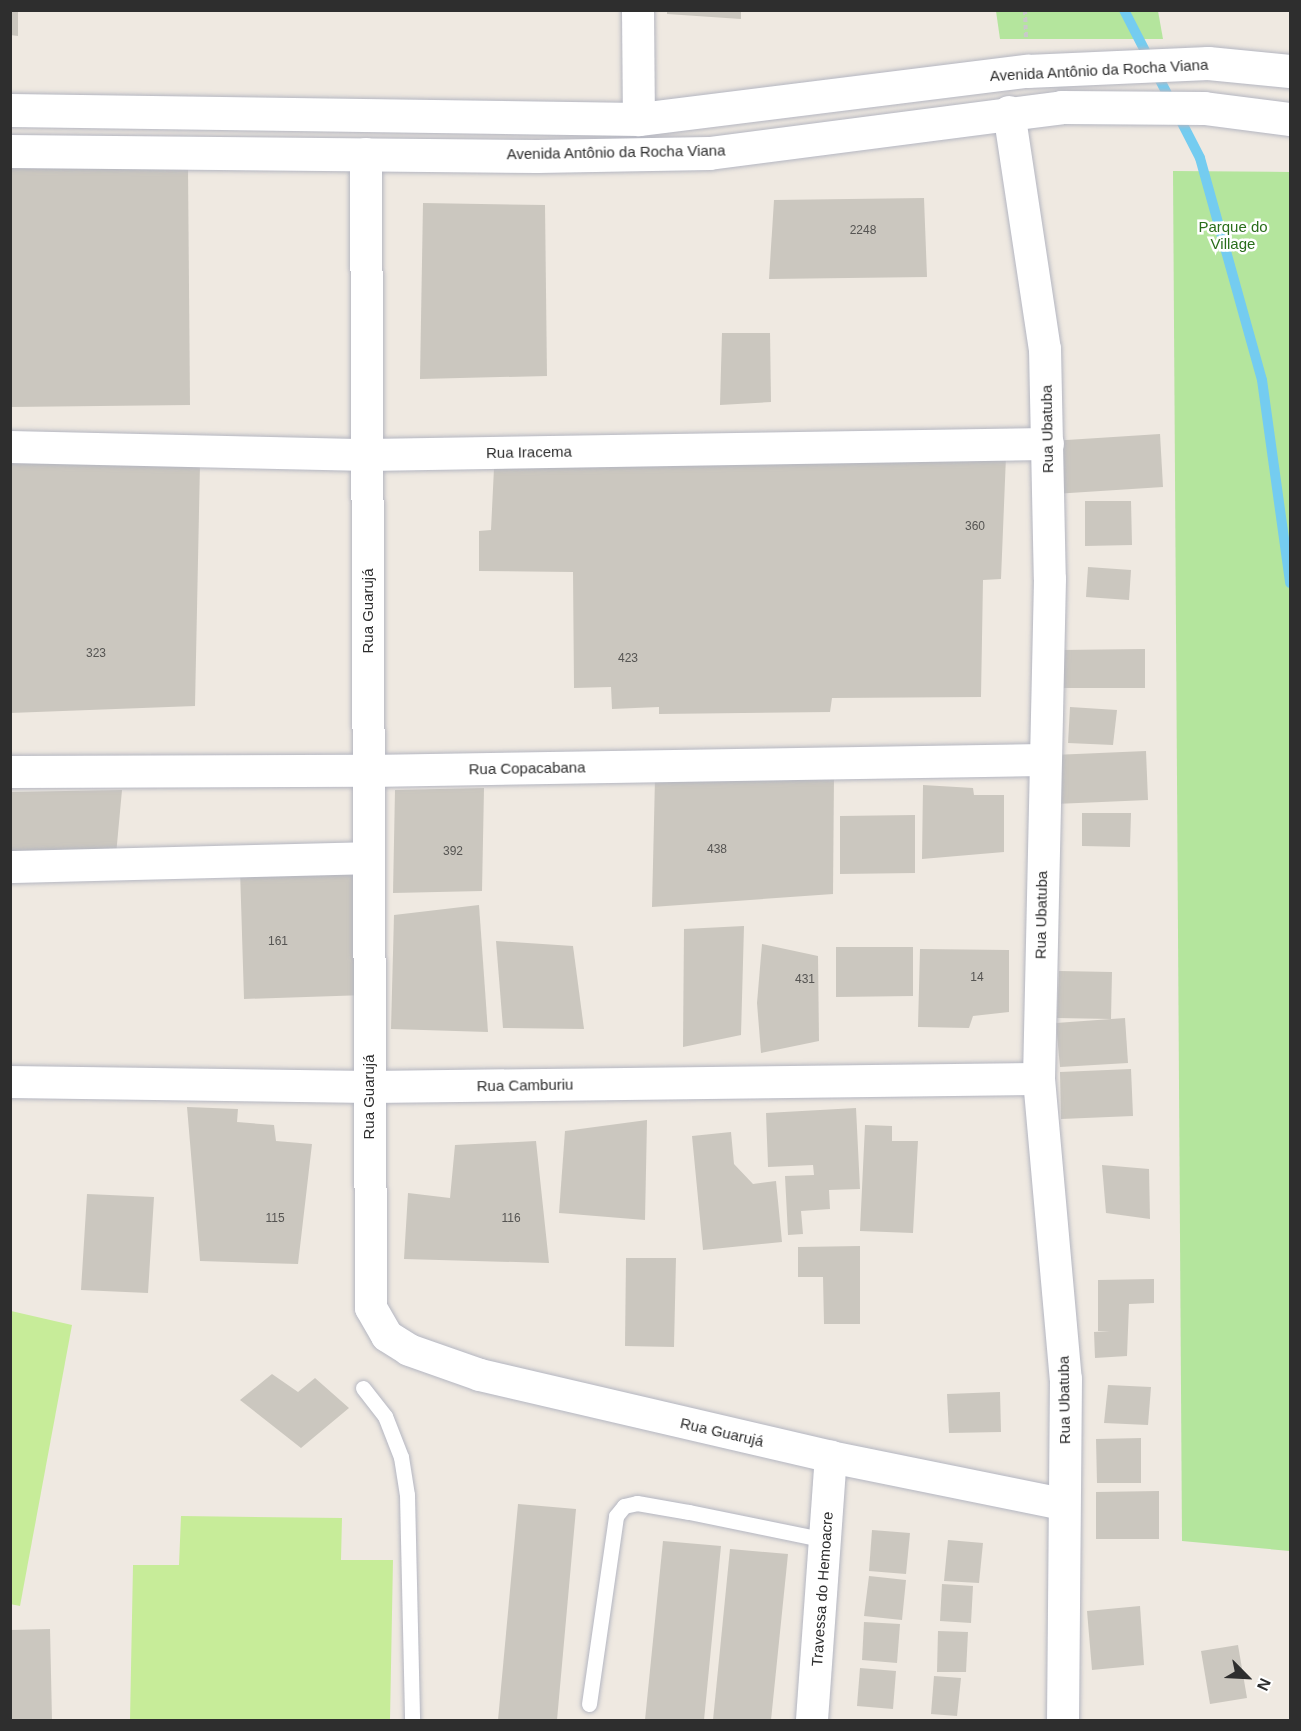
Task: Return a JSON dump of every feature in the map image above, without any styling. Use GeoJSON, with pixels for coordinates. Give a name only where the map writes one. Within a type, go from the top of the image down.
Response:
{"type":"FeatureCollection","features":[{"type":"Feature","properties":{"kind":"main road","name":"Avenida Antônio da Rocha Viana"},"geometry":{"type":"LineString","coordinates":[[10,111],[639,119],[1061,70],[1208,63],[1290,71]]}},
{"type":"Feature","properties":{"kind":"main road","name":"Avenida Antônio da Rocha Viana"},"geometry":{"type":"LineString","coordinates":[[10,151],[366,154],[709,153],[1061,107],[1204,108],[1290,119]]}},
{"type":"Feature","properties":{"kind":"street"},"geometry":{"type":"LineString","coordinates":[[638,10],[639,119]]}},
{"type":"Feature","properties":{"kind":"street","name":"Rua Ubatuba"},"geometry":{"type":"LineString","coordinates":[[1009,112],[1045,349],[1050,579],[1044,760],[1039,1079],[1066,1379],[1063,1504],[1063,1720]]}},
{"type":"Feature","properties":{"kind":"street","name":"Rua Guarujá"},"geometry":{"type":"LineString","coordinates":[[366,154],[370,1087],[368,1272],[371,1308],[387,1336],[435,1362],[480,1375],[831,1457],[1063,1504]]}},
{"type":"Feature","properties":{"kind":"street","name":"Rua Iracema"},"geometry":{"type":"LineString","coordinates":[[10,447],[368,455],[1048,444]]}},
{"type":"Feature","properties":{"kind":"street","name":"Rua Copacabana"},"geometry":{"type":"LineString","coordinates":[[10,772],[369,771],[1044,760]]}},
{"type":"Feature","properties":{"kind":"street"},"geometry":{"type":"LineString","coordinates":[[10,867],[369,858]]}},
{"type":"Feature","properties":{"kind":"street","name":"Rua Camburiu"},"geometry":{"type":"LineString","coordinates":[[10,1082],[370,1087],[1039,1079]]}},
{"type":"Feature","properties":{"kind":"street","name":"Travessa do Hemoacre"},"geometry":{"type":"LineString","coordinates":[[812,1720],[831,1457]]}},
{"type":"Feature","properties":{"kind":"lane"},"geometry":{"type":"LineString","coordinates":[[363,1388],[385,1416],[401,1457],[407,1495],[412,1720]]}},
{"type":"Feature","properties":{"kind":"lane"},"geometry":{"type":"LineString","coordinates":[[589,1704],[616,1516],[624,1506],[637,1503],[825,1540]]}},
{"type":"Feature","properties":{"kind":"green space"},"geometry":{"type":"Polygon","coordinates":[[[996,11],[1158,11],[1163,39],[1000,39],[996,11]]]}},
{"type":"Feature","properties":{"kind":"green space","name":"Parque do Village"},"geometry":{"type":"Polygon","coordinates":[[[1173,171],[1290,172],[1290,1551],[1182,1541],[1173,171]]]}},
{"type":"Feature","properties":{"kind":"green space"},"geometry":{"type":"Polygon","coordinates":[[[11,1311],[72,1325],[20,1606],[10,1604],[11,1311]]]}},
{"type":"Feature","properties":{"kind":"green space"},"geometry":{"type":"Polygon","coordinates":[[[181,1516],[342,1518],[341,1560],[393,1560],[390,1720],[130,1720],[133,1565],[179,1565],[181,1516]]]}},
{"type":"Feature","properties":{"kind":"building"},"geometry":{"type":"Polygon","coordinates":[[[10,10],[18,10],[18,36],[10,35],[10,10]]]}},
{"type":"Feature","properties":{"kind":"building"},"geometry":{"type":"Polygon","coordinates":[[[667,10],[741,10],[741,19],[667,14],[667,10]]]}},
{"type":"Feature","properties":{"kind":"building"},"geometry":{"type":"Polygon","coordinates":[[[10,165],[188,168],[190,405],[10,407],[10,165]]]}},
{"type":"Feature","properties":{"kind":"building"},"geometry":{"type":"Polygon","coordinates":[[[924,198],[927,277],[769,279],[774,200],[924,198]]]}},
{"type":"Feature","properties":{"kind":"building"},"geometry":{"type":"Polygon","coordinates":[[[423,203],[545,205],[547,376],[420,379],[423,203]]]}},
{"type":"Feature","properties":{"kind":"building"},"geometry":{"type":"Polygon","coordinates":[[[722,333],[770,333],[771,402],[720,405],[722,333]]]}},
{"type":"Feature","properties":{"kind":"building"},"geometry":{"type":"Polygon","coordinates":[[[1160,434],[1163,487],[1054,494],[1051,441],[1160,434]]]}},
{"type":"Feature","properties":{"kind":"building"},"geometry":{"type":"Polygon","coordinates":[[[1006,456],[1001,579],[983,580],[981,697],[832,698],[830,712],[659,714],[659,707],[612,709],[611,687],[574,688],[573,572],[479,571],[479,531],[491,530],[494,468],[1006,456]]]}},
{"type":"Feature","properties":{"kind":"building"},"geometry":{"type":"Polygon","coordinates":[[[10,461],[200,463],[195,706],[10,713],[10,461]]]}},
{"type":"Feature","properties":{"kind":"building"},"geometry":{"type":"Polygon","coordinates":[[[1085,501],[1131,501],[1132,545],[1085,546],[1085,501]]]}},
{"type":"Feature","properties":{"kind":"building"},"geometry":{"type":"Polygon","coordinates":[[[1088,567],[1131,570],[1129,600],[1086,597],[1088,567]]]}},
{"type":"Feature","properties":{"kind":"building"},"geometry":{"type":"Polygon","coordinates":[[[1145,649],[1145,688],[1060,688],[1060,650],[1145,649]]]}},
{"type":"Feature","properties":{"kind":"building"},"geometry":{"type":"Polygon","coordinates":[[[1070,707],[1117,710],[1113,745],[1068,743],[1070,707]]]}},
{"type":"Feature","properties":{"kind":"building"},"geometry":{"type":"Polygon","coordinates":[[[1146,751],[1148,800],[1055,804],[1053,755],[1146,751]]]}},
{"type":"Feature","properties":{"kind":"building"},"geometry":{"type":"Polygon","coordinates":[[[834,774],[833,894],[652,907],[655,778],[834,774]]]}},
{"type":"Feature","properties":{"kind":"building"},"geometry":{"type":"Polygon","coordinates":[[[923,785],[973,788],[974,795],[1004,795],[1004,852],[922,859],[923,785]]]}},
{"type":"Feature","properties":{"kind":"building"},"geometry":{"type":"Polygon","coordinates":[[[484,788],[482,891],[393,893],[395,790],[484,788]]]}},
{"type":"Feature","properties":{"kind":"building"},"geometry":{"type":"Polygon","coordinates":[[[122,790],[116,855],[10,859],[10,792],[122,790]]]}},
{"type":"Feature","properties":{"kind":"building"},"geometry":{"type":"Polygon","coordinates":[[[1082,813],[1131,813],[1130,847],[1082,846],[1082,813]]]}},
{"type":"Feature","properties":{"kind":"building"},"geometry":{"type":"Polygon","coordinates":[[[915,815],[915,873],[840,874],[840,816],[915,815]]]}},
{"type":"Feature","properties":{"kind":"building"},"geometry":{"type":"Polygon","coordinates":[[[363,865],[366,995],[244,999],[240,869],[363,865]]]}},
{"type":"Feature","properties":{"kind":"building"},"geometry":{"type":"Polygon","coordinates":[[[479,905],[488,1032],[391,1029],[394,915],[479,905]]]}},
{"type":"Feature","properties":{"kind":"building"},"geometry":{"type":"Polygon","coordinates":[[[744,926],[741,1035],[683,1047],[684,929],[744,926]]]}},
{"type":"Feature","properties":{"kind":"building"},"geometry":{"type":"Polygon","coordinates":[[[496,941],[573,946],[584,1029],[503,1028],[496,941]]]}},
{"type":"Feature","properties":{"kind":"building"},"geometry":{"type":"Polygon","coordinates":[[[762,944],[818,956],[819,1041],[761,1053],[757,1003],[762,944]]]}},
{"type":"Feature","properties":{"kind":"building"},"geometry":{"type":"Polygon","coordinates":[[[836,947],[913,947],[913,996],[836,997],[836,947]]]}},
{"type":"Feature","properties":{"kind":"building"},"geometry":{"type":"Polygon","coordinates":[[[920,949],[1009,950],[1009,1012],[973,1016],[969,1028],[918,1027],[920,949]]]}},
{"type":"Feature","properties":{"kind":"building"},"geometry":{"type":"Polygon","coordinates":[[[1059,971],[1112,972],[1111,1019],[1057,1018],[1059,971]]]}},
{"type":"Feature","properties":{"kind":"building"},"geometry":{"type":"Polygon","coordinates":[[[1125,1018],[1128,1063],[1060,1067],[1056,1023],[1125,1018]]]}},
{"type":"Feature","properties":{"kind":"building"},"geometry":{"type":"Polygon","coordinates":[[[1131,1069],[1133,1116],[1061,1119],[1060,1072],[1131,1069]]]}},
{"type":"Feature","properties":{"kind":"building"},"geometry":{"type":"Polygon","coordinates":[[[187,1107],[238,1109],[237,1122],[274,1125],[276,1141],[312,1144],[298,1264],[200,1261],[187,1107]]]}},
{"type":"Feature","properties":{"kind":"building"},"geometry":{"type":"Polygon","coordinates":[[[856,1108],[860,1189],[829,1190],[830,1209],[801,1211],[803,1234],[788,1235],[785,1176],[814,1175],[813,1165],[768,1167],[766,1113],[856,1108]]]}},
{"type":"Feature","properties":{"kind":"building"},"geometry":{"type":"Polygon","coordinates":[[[647,1120],[645,1220],[559,1213],[565,1131],[647,1120]]]}},
{"type":"Feature","properties":{"kind":"building"},"geometry":{"type":"Polygon","coordinates":[[[865,1125],[892,1126],[892,1141],[918,1141],[913,1233],[860,1231],[865,1125]]]}},
{"type":"Feature","properties":{"kind":"building"},"geometry":{"type":"Polygon","coordinates":[[[731,1132],[734,1164],[753,1184],[776,1181],[782,1242],[703,1250],[692,1136],[731,1132]]]}},
{"type":"Feature","properties":{"kind":"building"},"geometry":{"type":"Polygon","coordinates":[[[536,1141],[549,1263],[404,1259],[408,1193],[450,1198],[455,1145],[536,1141]]]}},
{"type":"Feature","properties":{"kind":"building"},"geometry":{"type":"Polygon","coordinates":[[[1102,1165],[1149,1169],[1150,1219],[1106,1213],[1102,1165]]]}},
{"type":"Feature","properties":{"kind":"building"},"geometry":{"type":"Polygon","coordinates":[[[87,1194],[154,1197],[148,1293],[81,1290],[87,1194]]]}},
{"type":"Feature","properties":{"kind":"building"},"geometry":{"type":"Polygon","coordinates":[[[860,1246],[860,1324],[824,1324],[823,1277],[798,1277],[798,1247],[860,1246]]]}},
{"type":"Feature","properties":{"kind":"building"},"geometry":{"type":"Polygon","coordinates":[[[626,1258],[676,1258],[674,1347],[625,1346],[626,1258]]]}},
{"type":"Feature","properties":{"kind":"building"},"geometry":{"type":"Polygon","coordinates":[[[1154,1279],[1154,1303],[1129,1304],[1127,1356],[1095,1358],[1094,1332],[1110,1331],[1098,1331],[1098,1280],[1154,1279]]]}},
{"type":"Feature","properties":{"kind":"building"},"geometry":{"type":"Polygon","coordinates":[[[272,1374],[298,1392],[315,1378],[349,1408],[301,1448],[240,1400],[272,1374]]]}},
{"type":"Feature","properties":{"kind":"building"},"geometry":{"type":"Polygon","coordinates":[[[1108,1385],[1151,1387],[1148,1425],[1104,1423],[1108,1385]]]}},
{"type":"Feature","properties":{"kind":"building"},"geometry":{"type":"Polygon","coordinates":[[[1000,1392],[1001,1432],[949,1433],[947,1394],[1000,1392]]]}},
{"type":"Feature","properties":{"kind":"building"},"geometry":{"type":"Polygon","coordinates":[[[1141,1438],[1141,1483],[1097,1483],[1096,1439],[1141,1438]]]}},
{"type":"Feature","properties":{"kind":"building"},"geometry":{"type":"Polygon","coordinates":[[[1159,1491],[1159,1539],[1096,1539],[1096,1492],[1159,1491]]]}},
{"type":"Feature","properties":{"kind":"building"},"geometry":{"type":"Polygon","coordinates":[[[518,1504],[576,1509],[557,1720],[498,1720],[518,1504]]]}},
{"type":"Feature","properties":{"kind":"building"},"geometry":{"type":"Polygon","coordinates":[[[872,1530],[910,1533],[906,1574],[869,1571],[872,1530]]]}},
{"type":"Feature","properties":{"kind":"building"},"geometry":{"type":"Polygon","coordinates":[[[948,1540],[983,1543],[979,1583],[944,1581],[948,1540]]]}},
{"type":"Feature","properties":{"kind":"building"},"geometry":{"type":"Polygon","coordinates":[[[663,1541],[721,1546],[704,1720],[645,1720],[663,1541]]]}},
{"type":"Feature","properties":{"kind":"building"},"geometry":{"type":"Polygon","coordinates":[[[730,1549],[788,1554],[771,1720],[713,1720],[730,1549]]]}},
{"type":"Feature","properties":{"kind":"building"},"geometry":{"type":"Polygon","coordinates":[[[869,1576],[906,1580],[902,1620],[864,1616],[869,1576]]]}},
{"type":"Feature","properties":{"kind":"building"},"geometry":{"type":"Polygon","coordinates":[[[942,1584],[973,1586],[971,1623],[940,1621],[942,1584]]]}},
{"type":"Feature","properties":{"kind":"building"},"geometry":{"type":"Polygon","coordinates":[[[1140,1606],[1144,1665],[1092,1670],[1087,1611],[1140,1606]]]}},
{"type":"Feature","properties":{"kind":"building"},"geometry":{"type":"Polygon","coordinates":[[[864,1622],[900,1624],[897,1663],[862,1660],[864,1622]]]}},
{"type":"Feature","properties":{"kind":"building"},"geometry":{"type":"Polygon","coordinates":[[[50,1629],[52,1720],[10,1720],[10,1630],[50,1629]]]}},
{"type":"Feature","properties":{"kind":"building"},"geometry":{"type":"Polygon","coordinates":[[[938,1631],[968,1632],[966,1672],[937,1672],[938,1631]]]}},
{"type":"Feature","properties":{"kind":"building"},"geometry":{"type":"Polygon","coordinates":[[[1238,1645],[1247,1698],[1210,1704],[1201,1651],[1238,1645]]]}},
{"type":"Feature","properties":{"kind":"building"},"geometry":{"type":"Polygon","coordinates":[[[860,1668],[896,1671],[893,1709],[857,1706],[860,1668]]]}},
{"type":"Feature","properties":{"kind":"building"},"geometry":{"type":"Polygon","coordinates":[[[934,1676],[961,1678],[957,1716],[931,1714],[934,1676]]]}},
{"type":"Feature","properties":{"kind":"waterway"},"geometry":{"type":"LineString","coordinates":[[1124,10],[1200,158],[1262,380],[1290,583]]}}]}
